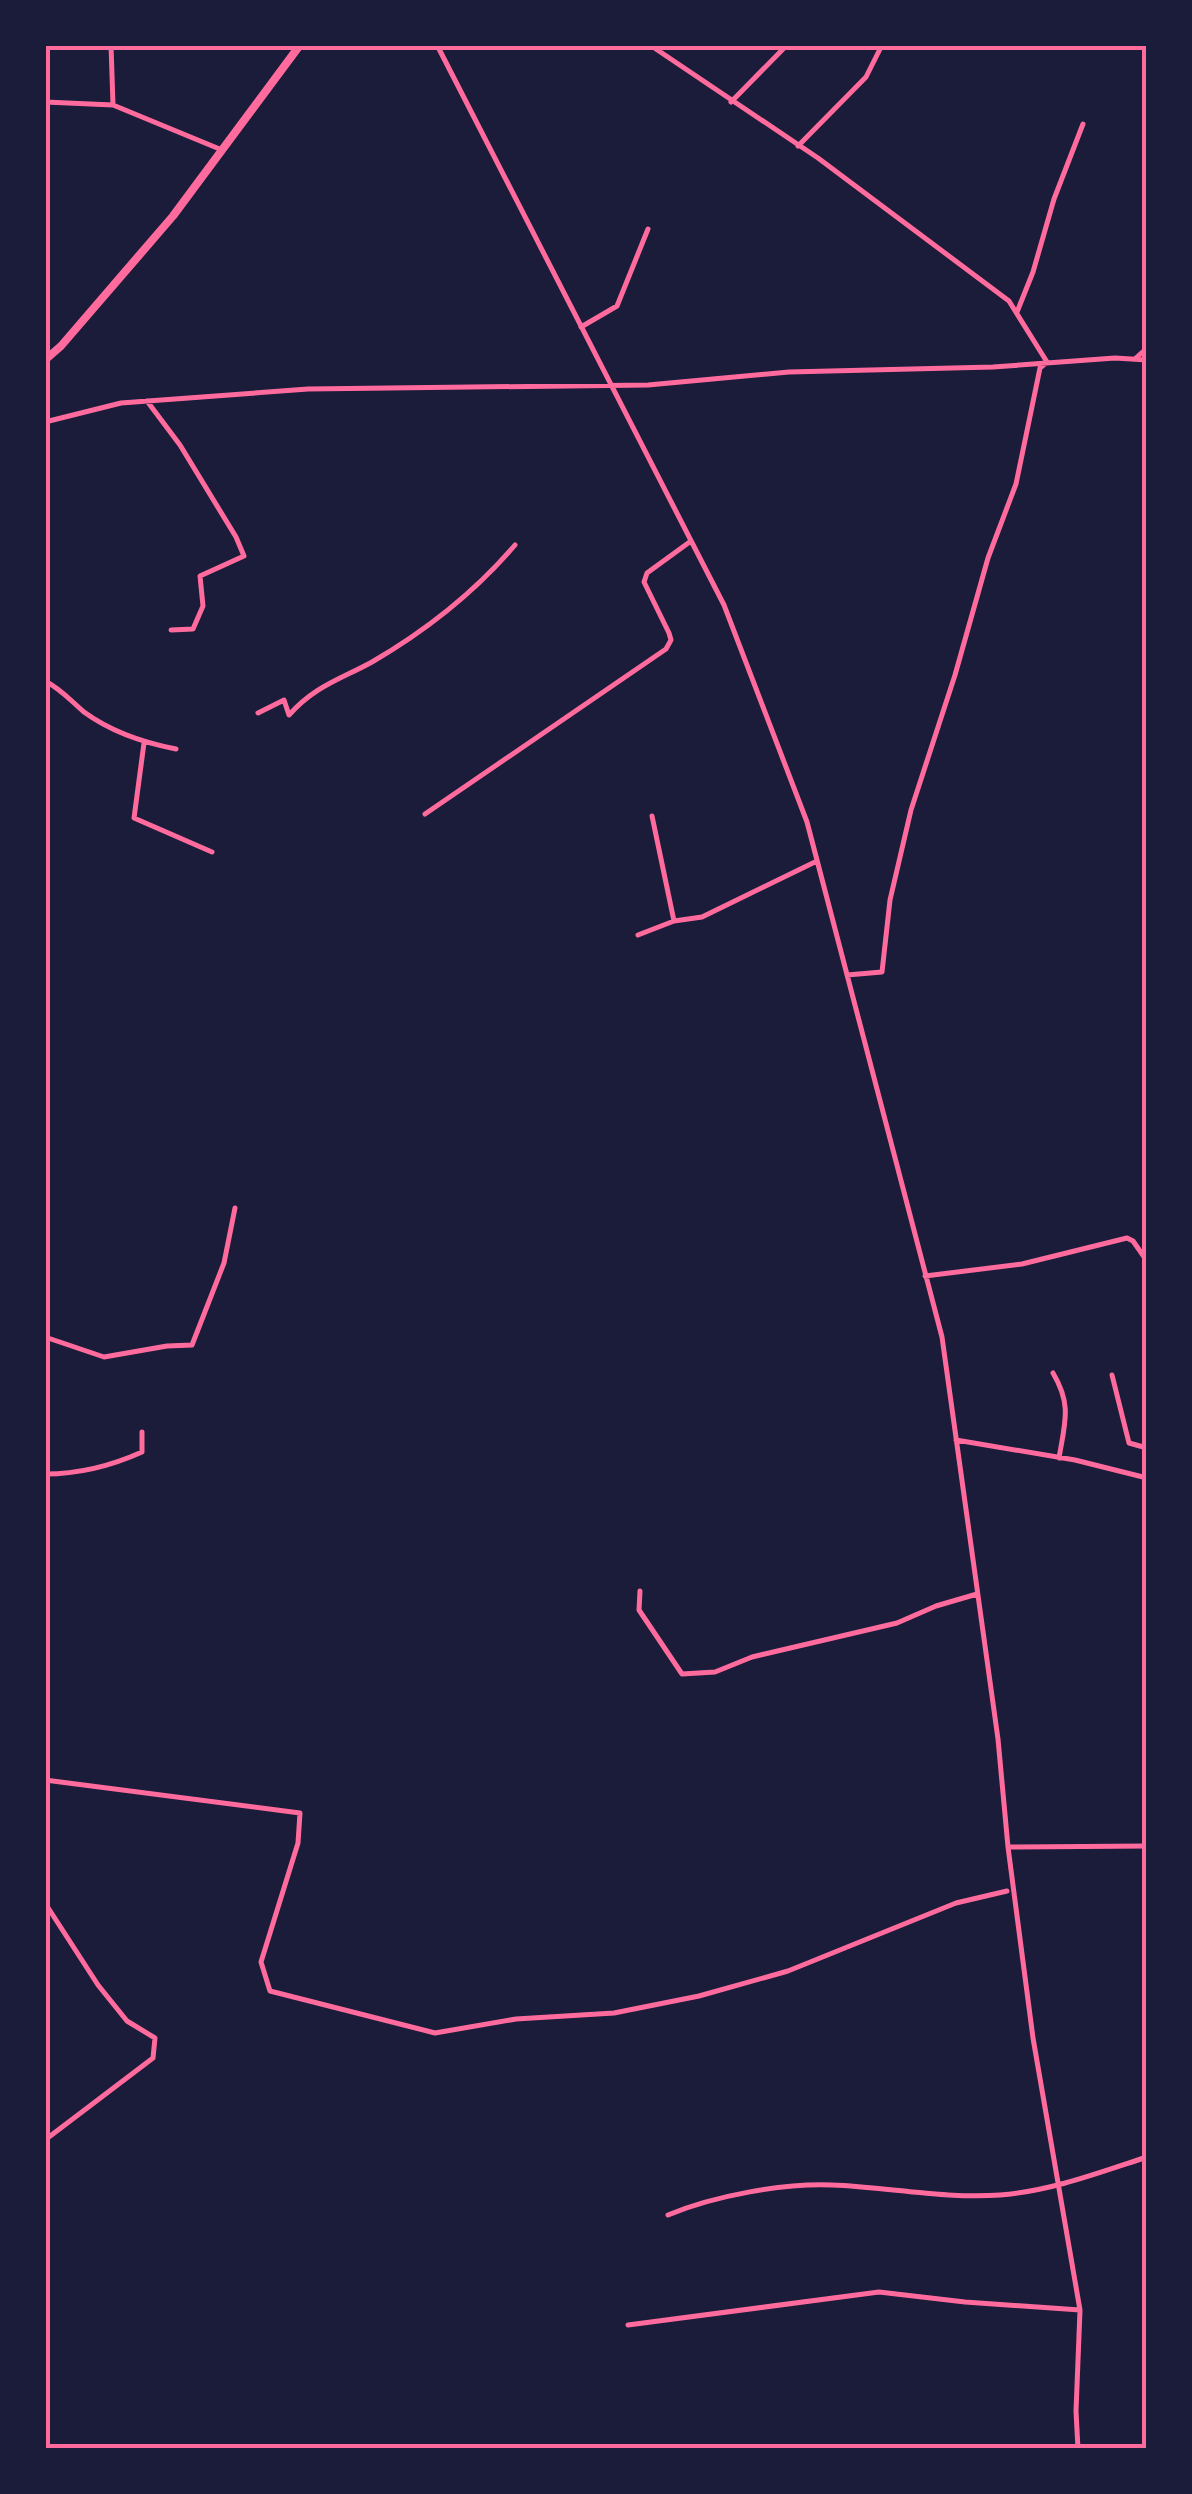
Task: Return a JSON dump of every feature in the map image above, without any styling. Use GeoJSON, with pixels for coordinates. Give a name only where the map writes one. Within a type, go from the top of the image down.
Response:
{"type":"FeatureCollection","features":[{"type":"Feature","properties":{"kind":"street"},"geometry":{"type":"LineString","coordinates":[[111,45],[112,104]]}},
{"type":"Feature","properties":{"kind":"street"},"geometry":{"type":"LineString","coordinates":[[45,360],[174,216],[300,45]]}},
{"type":"Feature","properties":{"kind":"street"},"geometry":{"type":"LineString","coordinates":[[437,45],[731,622],[807,822],[942,1337],[998,1739],[1033,2038],[1080,2310],[1078,2449]]}},
{"type":"Feature","properties":{"kind":"street"},"geometry":{"type":"LineString","coordinates":[[650,45],[798,146],[995,291],[1018,312],[1046,362]]}},
{"type":"Feature","properties":{"kind":"street"},"geometry":{"type":"LineString","coordinates":[[731,102],[787,45]]}},
{"type":"Feature","properties":{"kind":"street"},"geometry":{"type":"LineString","coordinates":[[798,146],[866,77],[882,45]]}},
{"type":"Feature","properties":{"kind":"street"},"geometry":{"type":"LineString","coordinates":[[45,102],[112,104],[222,150]]}},
{"type":"Feature","properties":{"kind":"street"},"geometry":{"type":"LineString","coordinates":[[1018,312],[1054,199],[1084,124]]}},
{"type":"Feature","properties":{"kind":"street"},"geometry":{"type":"LineString","coordinates":[[581,327],[617,306],[648,230]]}},
{"type":"Feature","properties":{"kind":"street"},"geometry":{"type":"LineString","coordinates":[[1136,358],[1147,348]]}},
{"type":"Feature","properties":{"kind":"street"},"geometry":{"type":"LineString","coordinates":[[45,422],[121,404],[308,389],[696,382],[808,371],[1147,360]]}},
{"type":"Feature","properties":{"kind":"street"},"geometry":{"type":"LineString","coordinates":[[847,976],[882,972],[890,900],[911,810],[988,558],[1016,484],[1040,368],[1046,362]]}},
{"type":"Feature","properties":{"kind":"street"},"geometry":{"type":"LineString","coordinates":[[147,401],[180,445],[244,556],[200,576],[203,606],[193,629],[171,630]]}},
{"type":"Feature","properties":{"kind":"street"},"geometry":{"type":"LineString","coordinates":[[425,814],[666,648],[671,640],[669,632],[644,582],[647,573],[691,540]]}},
{"type":"Feature","properties":{"kind":"street"},"geometry":{"type":"LineString","coordinates":[[258,713],[284,700],[289,715],[308,694],[372,662],[446,614],[514,545]]}},
{"type":"Feature","properties":{"kind":"street"},"geometry":{"type":"LineString","coordinates":[[45,681],[86,714],[144,743],[176,749]]}},
{"type":"Feature","properties":{"kind":"street"},"geometry":{"type":"LineString","coordinates":[[144,743],[134,818],[212,852]]}},
{"type":"Feature","properties":{"kind":"street"},"geometry":{"type":"LineString","coordinates":[[652,816],[674,921]]}},
{"type":"Feature","properties":{"kind":"street"},"geometry":{"type":"LineString","coordinates":[[638,935],[674,921],[702,917],[817,861]]}},
{"type":"Feature","properties":{"kind":"street"},"geometry":{"type":"LineString","coordinates":[[45,1338],[104,1357],[192,1346],[224,1264],[235,1208]]}},
{"type":"Feature","properties":{"kind":"street"},"geometry":{"type":"LineString","coordinates":[[925,1276],[1022,1264],[1127,1238],[1134,1241],[1147,1260]]}},
{"type":"Feature","properties":{"kind":"street"},"geometry":{"type":"LineString","coordinates":[[1053,1373],[1064,1391],[1067,1407],[1059,1458]]}},
{"type":"Feature","properties":{"kind":"street"},"geometry":{"type":"LineString","coordinates":[[1112,1375],[1129,1443],[1147,1448]]}},
{"type":"Feature","properties":{"kind":"street"},"geometry":{"type":"LineString","coordinates":[[45,1474],[69,1474],[122,1461],[142,1452],[142,1432]]}},
{"type":"Feature","properties":{"kind":"street"},"geometry":{"type":"LineString","coordinates":[[956,1440],[1147,1478]]}},
{"type":"Feature","properties":{"kind":"street"},"geometry":{"type":"LineString","coordinates":[[640,1591],[640,1610],[682,1674],[715,1672],[752,1657],[897,1624],[936,1606],[977,1594]]}},
{"type":"Feature","properties":{"kind":"street"},"geometry":{"type":"LineString","coordinates":[[45,1780],[300,1813],[298,1843],[262,1962],[270,1991],[435,2034],[516,2019],[614,2013],[699,1996],[788,1971],[956,1902],[1008,1891]]}},
{"type":"Feature","properties":{"kind":"street"},"geometry":{"type":"LineString","coordinates":[[1008,1847],[1147,1846]]}},
{"type":"Feature","properties":{"kind":"street"},"geometry":{"type":"LineString","coordinates":[[45,1903],[127,2022],[155,2038],[153,2058],[45,2140]]}},
{"type":"Feature","properties":{"kind":"street"},"geometry":{"type":"LineString","coordinates":[[668,2215],[777,2189],[829,2185],[997,2195],[1059,2186],[1147,2157]]}},
{"type":"Feature","properties":{"kind":"street"},"geometry":{"type":"LineString","coordinates":[[628,2325],[880,2292],[1080,2310]]}}]}
